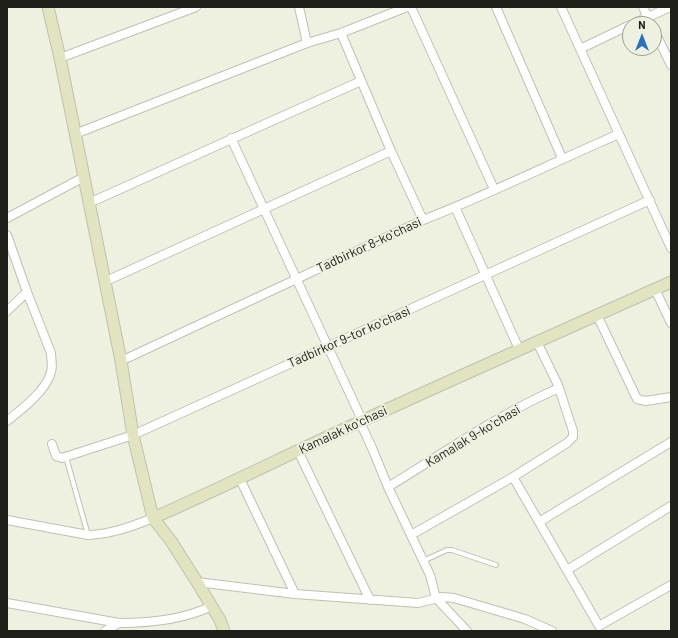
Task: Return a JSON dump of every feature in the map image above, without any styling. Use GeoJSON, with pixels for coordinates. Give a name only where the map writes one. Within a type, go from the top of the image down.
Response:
{"type":"FeatureCollection","features":[{"type":"Feature","properties":{"kind":"street"},"geometry":{"type":"LineString","coordinates":[[48,7],[60,58],[121,361],[133,435],[152,518],[171,541],[212,606],[224,631]]}},
{"type":"Feature","properties":{"kind":"street"},"geometry":{"type":"LineString","coordinates":[[60,58],[196,7]]}},
{"type":"Feature","properties":{"kind":"street"},"geometry":{"type":"LineString","coordinates":[[299,7],[307,43]]}},
{"type":"Feature","properties":{"kind":"street"},"geometry":{"type":"LineString","coordinates":[[75,134],[307,43],[341,33],[407,7]]}},
{"type":"Feature","properties":{"kind":"street"},"geometry":{"type":"LineString","coordinates":[[411,7],[494,189]]}},
{"type":"Feature","properties":{"kind":"street"},"geometry":{"type":"LineString","coordinates":[[496,7],[562,158]]}},
{"type":"Feature","properties":{"kind":"street"},"geometry":{"type":"LineString","coordinates":[[561,7],[671,248]]}},
{"type":"Feature","properties":{"kind":"street"},"geometry":{"type":"LineString","coordinates":[[643,7],[648,16]]}},
{"type":"Feature","properties":{"kind":"street"},"geometry":{"type":"LineString","coordinates":[[657,16],[670,7]]}},
{"type":"Feature","properties":{"kind":"street"},"geometry":{"type":"LineString","coordinates":[[580,49],[622,30]]}},
{"type":"Feature","properties":{"kind":"street"},"geometry":{"type":"LineString","coordinates":[[341,33],[391,151],[423,220]]}},
{"type":"Feature","properties":{"kind":"street"},"geometry":{"type":"LineString","coordinates":[[662,46],[671,65]]}},
{"type":"Feature","properties":{"kind":"street"},"geometry":{"type":"LineString","coordinates":[[89,203],[361,81]]}},
{"type":"Feature","properties":{"kind":"street","name":"Tadbirkor 8-koʻchasi"},"geometry":{"type":"LineString","coordinates":[[121,361],[423,220],[619,134]]}},
{"type":"Feature","properties":{"kind":"street"},"geometry":{"type":"LineString","coordinates":[[231,138],[328,346],[388,487],[430,575],[436,598],[467,631]]}},
{"type":"Feature","properties":{"kind":"street"},"geometry":{"type":"LineString","coordinates":[[104,282],[391,151]]}},
{"type":"Feature","properties":{"kind":"street"},"geometry":{"type":"LineString","coordinates":[[7,218],[84,177]]}},
{"type":"Feature","properties":{"kind":"street","name":"Tadbirkor 9-tor koʻchasi"},"geometry":{"type":"LineString","coordinates":[[66,457],[133,435],[650,200]]}},
{"type":"Feature","properties":{"kind":"street"},"geometry":{"type":"LineString","coordinates":[[455,207],[519,349]]}},
{"type":"Feature","properties":{"kind":"street"},"geometry":{"type":"LineString","coordinates":[[7,235],[51,353],[52,371],[42,388],[19,411],[7,420]]}},
{"type":"Feature","properties":{"kind":"street","name":"Kamalak koʻchasi"},"geometry":{"type":"LineString","coordinates":[[7,520],[88,535],[115,532],[152,518],[240,479],[361,421],[671,282]]}},
{"type":"Feature","properties":{"kind":"street"},"geometry":{"type":"LineString","coordinates":[[655,290],[671,323]]}},
{"type":"Feature","properties":{"kind":"street"},"geometry":{"type":"LineString","coordinates":[[7,311],[27,292]]}},
{"type":"Feature","properties":{"kind":"street"},"geometry":{"type":"LineString","coordinates":[[597,315],[637,399],[646,401],[671,397]]}},
{"type":"Feature","properties":{"kind":"street"},"geometry":{"type":"LineString","coordinates":[[411,535],[512,477],[567,443],[573,437],[573,431],[559,388],[537,342]]}},
{"type":"Feature","properties":{"kind":"street","name":"Kamalak 9-koʻchasi"},"geometry":{"type":"LineString","coordinates":[[388,487],[533,399],[559,388]]}},
{"type":"Feature","properties":{"kind":"street"},"geometry":{"type":"LineString","coordinates":[[539,522],[671,442]]}},
{"type":"Feature","properties":{"kind":"street"},"geometry":{"type":"LineString","coordinates":[[52,444],[58,458],[66,457]]}},
{"type":"Feature","properties":{"kind":"street"},"geometry":{"type":"LineString","coordinates":[[298,451],[370,600]]}},
{"type":"Feature","properties":{"kind":"street"},"geometry":{"type":"LineString","coordinates":[[512,477],[567,570],[597,628],[671,585]]}},
{"type":"Feature","properties":{"kind":"street"},"geometry":{"type":"LineString","coordinates":[[240,479],[295,594]]}},
{"type":"Feature","properties":{"kind":"street"},"geometry":{"type":"LineString","coordinates":[[567,570],[671,506]]}},
{"type":"Feature","properties":{"kind":"street"},"geometry":{"type":"LineString","coordinates":[[197,582],[295,594],[418,603],[436,598],[454,598],[525,619],[552,631]]}},
{"type":"Feature","properties":{"kind":"street"},"geometry":{"type":"LineString","coordinates":[[7,603],[119,623],[136,623],[171,619],[212,606]]}},
{"type":"Feature","properties":{"kind":"street"},"geometry":{"type":"LineString","coordinates":[[105,631],[119,623]]}},
{"type":"Feature","properties":{"kind":"lane"},"geometry":{"type":"LineString","coordinates":[[66,457],[88,535]]}},
{"type":"Feature","properties":{"kind":"lane"},"geometry":{"type":"LineString","coordinates":[[423,561],[447,550],[452,550],[496,565]]}}]}
